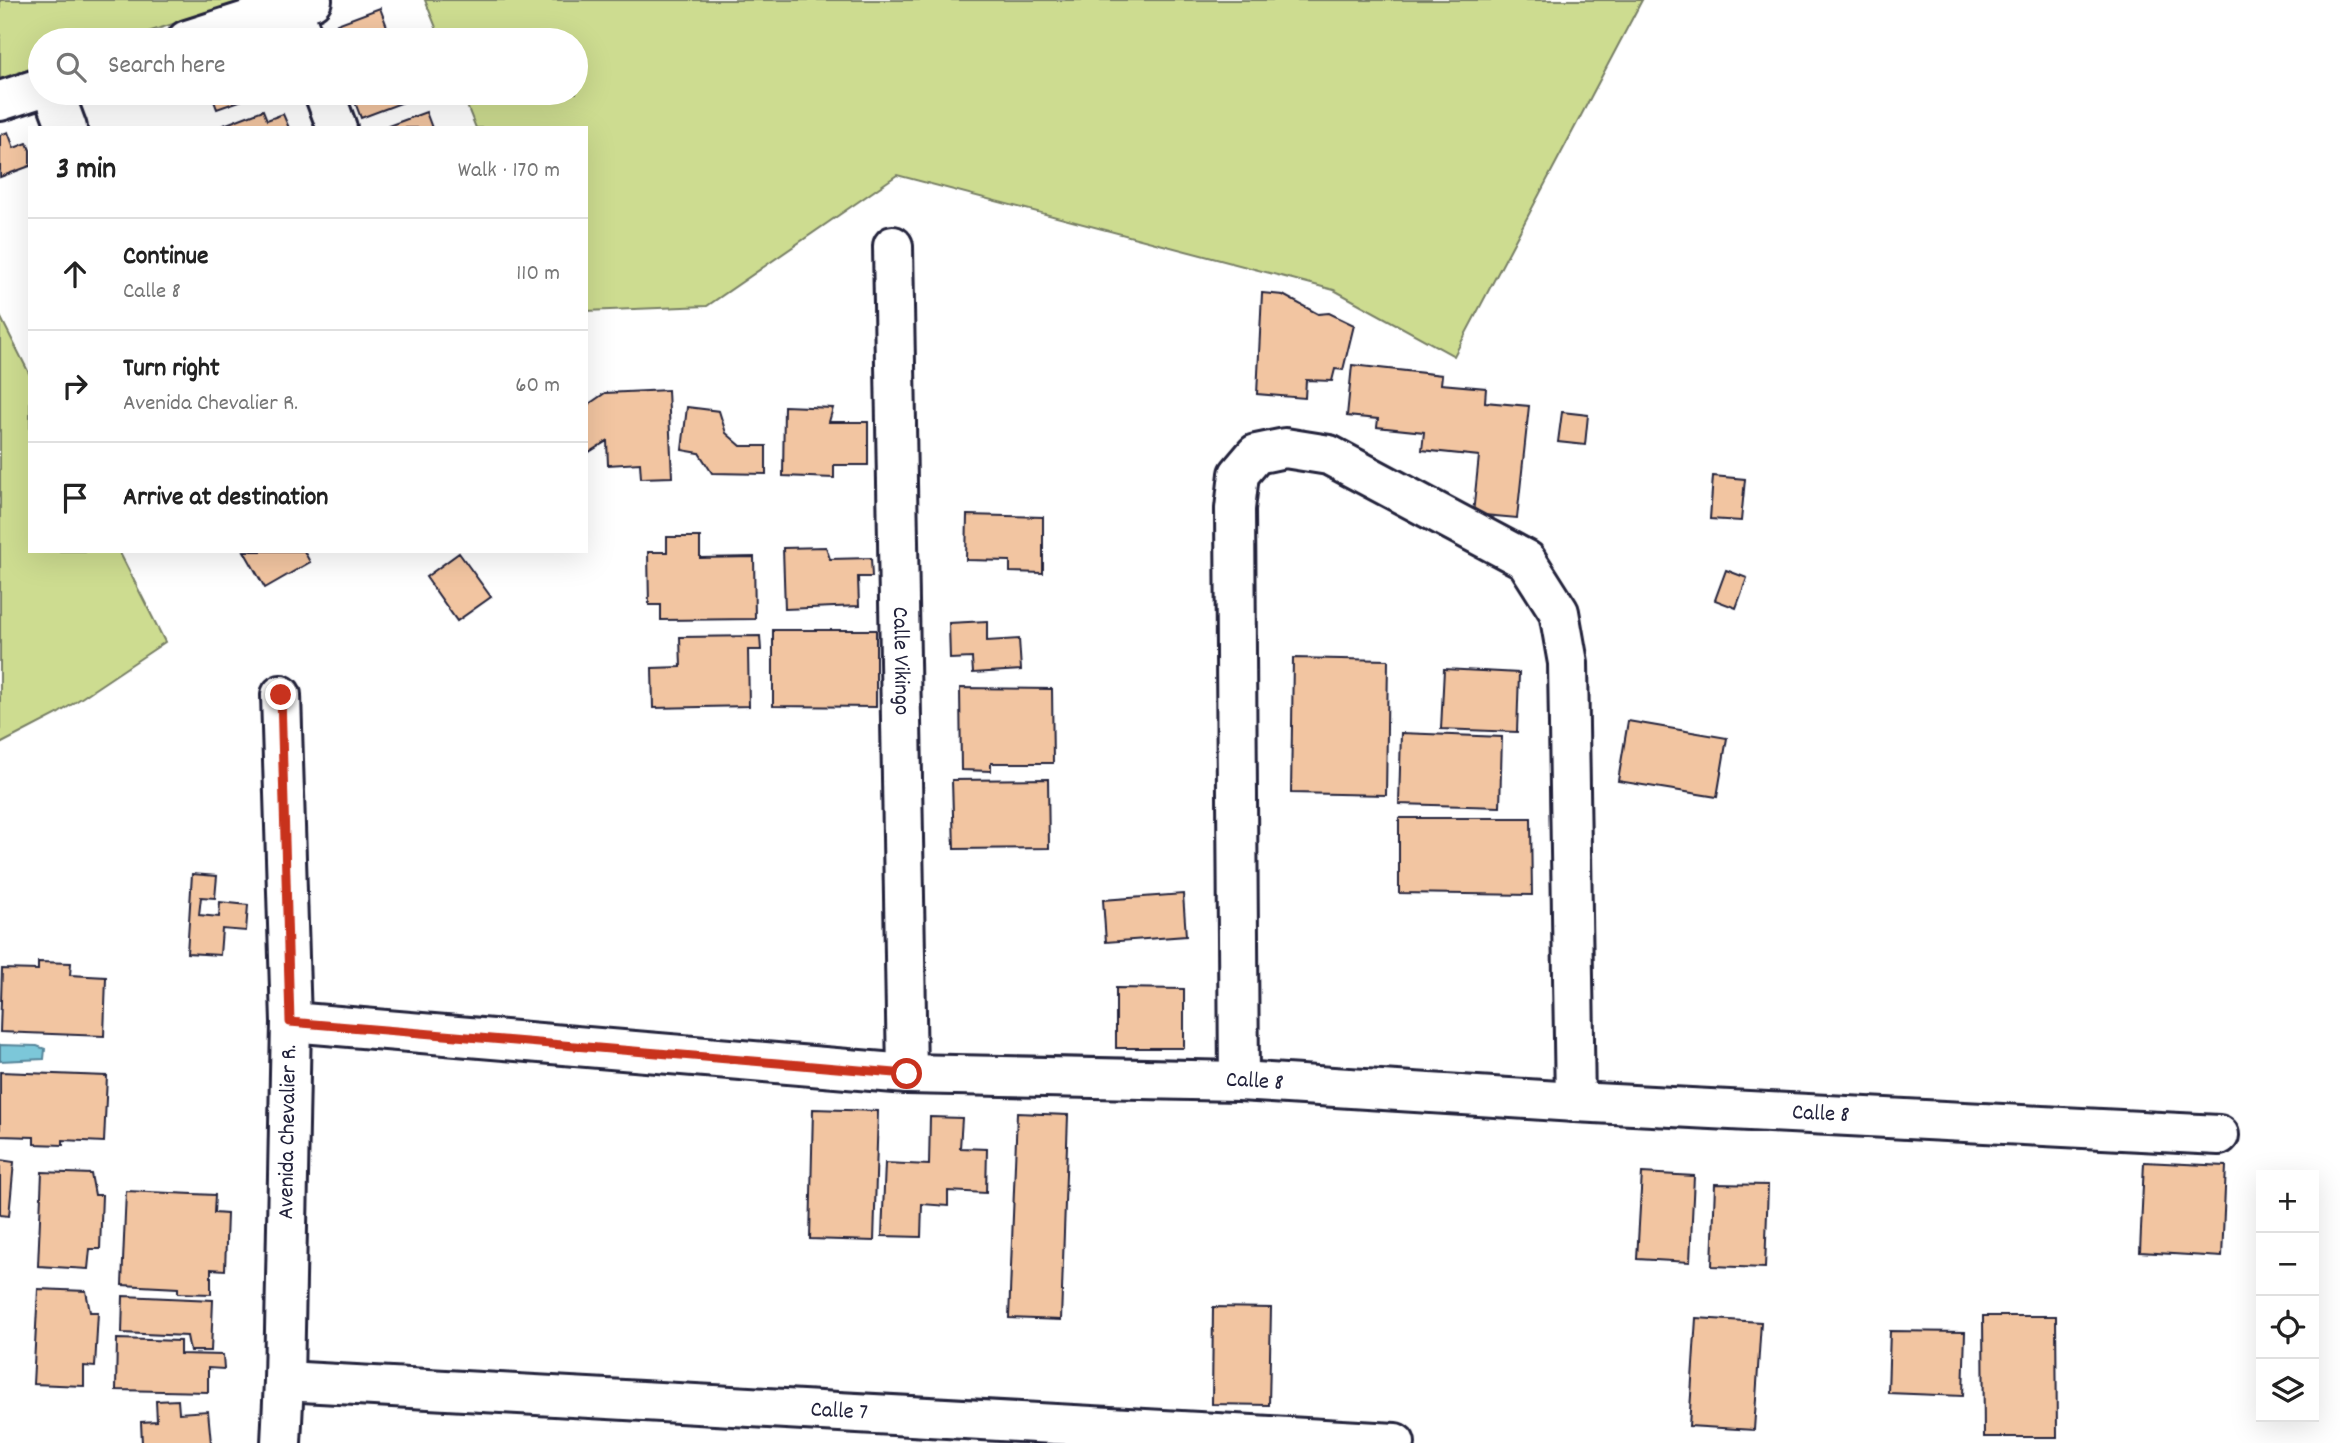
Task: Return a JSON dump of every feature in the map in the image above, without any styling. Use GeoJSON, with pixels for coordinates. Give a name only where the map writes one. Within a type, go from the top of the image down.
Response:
{"type":"FeatureCollection","features":[{"type":"Feature","properties":{"kind":"street"},"geometry":{"type":"LineString","coordinates":[[244,28],[302,16]]}},
{"type":"Feature","properties":{"kind":"street"},"geometry":{"type":"LineString","coordinates":[[0,101],[28,92]]}},
{"type":"Feature","properties":{"kind":"street"},"geometry":{"type":"LineString","coordinates":[[58,105],[66,126]]}},
{"type":"Feature","properties":{"kind":"street"},"geometry":{"type":"LineString","coordinates":[[328,105],[336,126]]}},
{"type":"Feature","properties":{"kind":"street","name":"Calle Vikingo"},"geometry":{"type":"LineString","coordinates":[[893,246],[907,1074]]}},
{"type":"Feature","properties":{"kind":"street"},"geometry":{"type":"LineString","coordinates":[[1240,1081],[1235,509],[1239,474],[1255,454],[1285,448],[1329,455],[1526,560],[1559,612],[1568,663],[1576,1102]]}},
{"type":"Feature","properties":{"kind":"street","name":"Avenida Chevalier R."},"geometry":{"type":"LineString","coordinates":[[281,695],[290,1022],[281,1443]]}},
{"type":"Feature","properties":{"kind":"street","name":"Calle 8"},"geometry":{"type":"LineString","coordinates":[[290,1022],[907,1074],[1240,1081],[1576,1102],[2219,1135]]}},
{"type":"Feature","properties":{"kind":"street","name":"Calle 7"},"geometry":{"type":"LineString","coordinates":[[284,1381],[1395,1443]]}},
{"type":"Feature","properties":{"kind":"green space"},"geometry":{"type":"Polygon","coordinates":[[[0,0],[248,0],[160,28],[28,28],[28,71],[0,80],[0,0]]]}},
{"type":"Feature","properties":{"kind":"green space"},"geometry":{"type":"Polygon","coordinates":[[[425,0],[1642,0],[1454,356],[1334,290],[897,175],[707,306],[588,311],[588,126],[475,126],[467,105],[588,105],[588,28],[436,28],[425,0]]]}},
{"type":"Feature","properties":{"kind":"green space"},"geometry":{"type":"Polygon","coordinates":[[[0,316],[28,371],[28,553],[120,553],[165,642],[56,715],[0,744],[0,316]]]}},
{"type":"Feature","properties":{"kind":"water"},"geometry":{"type":"Polygon","coordinates":[[[0,1045],[37,1046],[45,1049],[44,1059],[0,1061],[0,1045]]]}},
{"type":"Feature","properties":{"kind":"building"},"geometry":{"type":"Polygon","coordinates":[[[380,8],[388,28],[338,28],[337,24],[380,8]]]}},
{"type":"Feature","properties":{"kind":"building"},"geometry":{"type":"Polygon","coordinates":[[[356,105],[396,105],[361,118],[356,105]]]}},
{"type":"Feature","properties":{"kind":"building"},"geometry":{"type":"Polygon","coordinates":[[[263,110],[267,120],[283,114],[288,126],[221,126],[263,110]]]}},
{"type":"Feature","properties":{"kind":"building"},"geometry":{"type":"Polygon","coordinates":[[[426,112],[431,126],[388,126],[426,112]]]}},
{"type":"Feature","properties":{"kind":"building"},"geometry":{"type":"Polygon","coordinates":[[[8,132],[14,148],[27,143],[28,167],[0,177],[0,135],[8,132]]]}},
{"type":"Feature","properties":{"kind":"building"},"geometry":{"type":"Polygon","coordinates":[[[1262,293],[1283,295],[1318,314],[1329,313],[1354,325],[1343,370],[1335,369],[1332,381],[1306,380],[1305,398],[1257,394],[1262,293]]]}},
{"type":"Feature","properties":{"kind":"building"},"geometry":{"type":"Polygon","coordinates":[[[1352,365],[1442,375],[1441,384],[1486,388],[1485,402],[1529,406],[1517,518],[1473,514],[1479,456],[1422,450],[1424,432],[1377,427],[1378,419],[1347,416],[1352,365]]]}},
{"type":"Feature","properties":{"kind":"building"},"geometry":{"type":"Polygon","coordinates":[[[668,390],[672,477],[641,478],[640,463],[608,465],[607,441],[588,453],[588,405],[605,393],[668,390]]]}},
{"type":"Feature","properties":{"kind":"building"},"geometry":{"type":"Polygon","coordinates":[[[784,406],[833,408],[829,422],[868,422],[868,465],[834,465],[834,478],[783,476],[784,406]]]}},
{"type":"Feature","properties":{"kind":"building"},"geometry":{"type":"Polygon","coordinates":[[[687,407],[719,411],[726,433],[741,446],[766,446],[766,474],[712,473],[699,453],[682,450],[687,407]]]}},
{"type":"Feature","properties":{"kind":"building"},"geometry":{"type":"Polygon","coordinates":[[[1562,412],[1588,415],[1585,445],[1558,442],[1562,412]]]}},
{"type":"Feature","properties":{"kind":"building"},"geometry":{"type":"Polygon","coordinates":[[[1713,476],[1745,479],[1741,521],[1710,519],[1713,476]]]}},
{"type":"Feature","properties":{"kind":"building"},"geometry":{"type":"Polygon","coordinates":[[[967,515],[1043,517],[1043,573],[1010,572],[1010,561],[966,560],[967,515]]]}},
{"type":"Feature","properties":{"kind":"building"},"geometry":{"type":"Polygon","coordinates":[[[667,537],[700,537],[700,558],[754,557],[755,619],[661,620],[661,605],[649,605],[648,552],[667,552],[667,537]]]}},
{"type":"Feature","properties":{"kind":"building"},"geometry":{"type":"Polygon","coordinates":[[[826,547],[830,559],[871,558],[872,577],[858,577],[859,606],[785,609],[783,548],[826,547]]]}},
{"type":"Feature","properties":{"kind":"building"},"geometry":{"type":"Polygon","coordinates":[[[245,553],[305,553],[310,562],[265,588],[245,553]]]}},
{"type":"Feature","properties":{"kind":"building"},"geometry":{"type":"Polygon","coordinates":[[[459,553],[491,597],[457,621],[426,577],[459,553]]]}},
{"type":"Feature","properties":{"kind":"building"},"geometry":{"type":"Polygon","coordinates":[[[1726,570],[1747,578],[1736,608],[1715,600],[1726,570]]]}},
{"type":"Feature","properties":{"kind":"building"},"geometry":{"type":"Polygon","coordinates":[[[987,621],[987,641],[1019,639],[1021,670],[973,673],[972,658],[950,659],[949,623],[987,621]]]}},
{"type":"Feature","properties":{"kind":"building"},"geometry":{"type":"Polygon","coordinates":[[[773,630],[876,630],[876,707],[773,706],[773,630]]]}},
{"type":"Feature","properties":{"kind":"building"},"geometry":{"type":"Polygon","coordinates":[[[760,636],[761,650],[748,650],[749,706],[653,708],[652,668],[681,667],[680,637],[760,636]]]}},
{"type":"Feature","properties":{"kind":"building"},"geometry":{"type":"Polygon","coordinates":[[[1293,658],[1388,660],[1386,795],[1291,793],[1293,658]]]}},
{"type":"Feature","properties":{"kind":"building"},"geometry":{"type":"Polygon","coordinates":[[[1444,669],[1519,673],[1517,732],[1441,729],[1444,669]]]}},
{"type":"Feature","properties":{"kind":"building"},"geometry":{"type":"Polygon","coordinates":[[[960,688],[1052,689],[1053,763],[991,763],[991,771],[961,770],[960,688]]]}},
{"type":"Feature","properties":{"kind":"building"},"geometry":{"type":"Polygon","coordinates":[[[1628,721],[1727,738],[1717,797],[1618,781],[1628,721]]]}},
{"type":"Feature","properties":{"kind":"building"},"geometry":{"type":"Polygon","coordinates":[[[1401,733],[1502,737],[1500,807],[1399,804],[1401,733]]]}},
{"type":"Feature","properties":{"kind":"building"},"geometry":{"type":"Polygon","coordinates":[[[1048,779],[1049,848],[954,849],[952,780],[1048,779]]]}},
{"type":"Feature","properties":{"kind":"building"},"geometry":{"type":"Polygon","coordinates":[[[1399,818],[1531,818],[1532,895],[1399,893],[1399,818]]]}},
{"type":"Feature","properties":{"kind":"building"},"geometry":{"type":"Polygon","coordinates":[[[192,874],[217,876],[215,898],[201,897],[199,915],[219,917],[220,902],[248,905],[246,931],[222,929],[220,955],[187,953],[192,874]]]}},
{"type":"Feature","properties":{"kind":"building"},"geometry":{"type":"Polygon","coordinates":[[[1183,894],[1186,936],[1106,942],[1103,900],[1183,894]]]}},
{"type":"Feature","properties":{"kind":"building"},"geometry":{"type":"Polygon","coordinates":[[[38,962],[71,963],[70,975],[106,977],[104,1036],[0,1032],[2,969],[38,970],[38,962]]]}},
{"type":"Feature","properties":{"kind":"building"},"geometry":{"type":"Polygon","coordinates":[[[1116,988],[1184,989],[1184,1048],[1116,1048],[1116,988]]]}},
{"type":"Feature","properties":{"kind":"building"},"geometry":{"type":"Polygon","coordinates":[[[0,1072],[107,1076],[104,1142],[63,1140],[63,1145],[34,1144],[34,1137],[0,1136],[0,1072]]]}},
{"type":"Feature","properties":{"kind":"building"},"geometry":{"type":"Polygon","coordinates":[[[813,1109],[878,1111],[874,1241],[810,1239],[813,1109]]]}},
{"type":"Feature","properties":{"kind":"building"},"geometry":{"type":"Polygon","coordinates":[[[1017,1113],[1068,1115],[1061,1320],[1009,1318],[1017,1113]]]}},
{"type":"Feature","properties":{"kind":"building"},"geometry":{"type":"Polygon","coordinates":[[[930,1117],[962,1118],[960,1148],[987,1149],[986,1193],[948,1191],[948,1206],[922,1204],[921,1237],[882,1236],[885,1163],[929,1165],[930,1117]]]}},
{"type":"Feature","properties":{"kind":"building"},"geometry":{"type":"Polygon","coordinates":[[[0,1160],[14,1162],[9,1216],[0,1215],[0,1160]]]}},
{"type":"Feature","properties":{"kind":"building"},"geometry":{"type":"Polygon","coordinates":[[[2144,1162],[2226,1166],[2222,1257],[2140,1252],[2144,1162]]]}},
{"type":"Feature","properties":{"kind":"building"},"geometry":{"type":"Polygon","coordinates":[[[42,1172],[91,1174],[95,1195],[102,1195],[100,1249],[90,1249],[88,1269],[38,1266],[42,1172]]]}},
{"type":"Feature","properties":{"kind":"building"},"geometry":{"type":"Polygon","coordinates":[[[1642,1173],[1694,1176],[1690,1262],[1637,1259],[1642,1173]]]}},
{"type":"Feature","properties":{"kind":"building"},"geometry":{"type":"Polygon","coordinates":[[[1715,1184],[1768,1185],[1765,1268],[1712,1266],[1715,1184]]]}},
{"type":"Feature","properties":{"kind":"building"},"geometry":{"type":"Polygon","coordinates":[[[126,1191],[215,1195],[214,1213],[227,1214],[225,1270],[211,1269],[211,1294],[178,1293],[178,1288],[122,1285],[126,1191]]]}},
{"type":"Feature","properties":{"kind":"building"},"geometry":{"type":"Polygon","coordinates":[[[38,1289],[86,1291],[90,1312],[98,1312],[95,1367],[84,1366],[84,1386],[33,1384],[38,1289]]]}},
{"type":"Feature","properties":{"kind":"building"},"geometry":{"type":"Polygon","coordinates":[[[123,1296],[213,1300],[211,1351],[190,1351],[187,1336],[122,1333],[123,1296]]]}},
{"type":"Feature","properties":{"kind":"building"},"geometry":{"type":"Polygon","coordinates":[[[1213,1307],[1271,1308],[1269,1405],[1212,1404],[1213,1307]]]}},
{"type":"Feature","properties":{"kind":"building"},"geometry":{"type":"Polygon","coordinates":[[[1983,1316],[2056,1316],[2057,1437],[1984,1437],[1983,1316]]]}},
{"type":"Feature","properties":{"kind":"building"},"geometry":{"type":"Polygon","coordinates":[[[1696,1318],[1761,1322],[1754,1430],[1689,1426],[1696,1318]]]}},
{"type":"Feature","properties":{"kind":"building"},"geometry":{"type":"Polygon","coordinates":[[[1890,1331],[1965,1332],[1963,1396],[1888,1393],[1890,1331]]]}},
{"type":"Feature","properties":{"kind":"building"},"geometry":{"type":"Polygon","coordinates":[[[117,1339],[180,1341],[180,1354],[223,1355],[224,1369],[208,1368],[208,1392],[116,1390],[117,1339]]]}},
{"type":"Feature","properties":{"kind":"building"},"geometry":{"type":"Polygon","coordinates":[[[178,1400],[179,1413],[208,1411],[211,1443],[142,1443],[141,1422],[157,1421],[156,1401],[178,1400]]]}},
{"type":"Feature","properties":{"kind":"route"},"geometry":{"type":"LineString","coordinates":[[281,695],[290,1022],[907,1074]]}}]}
